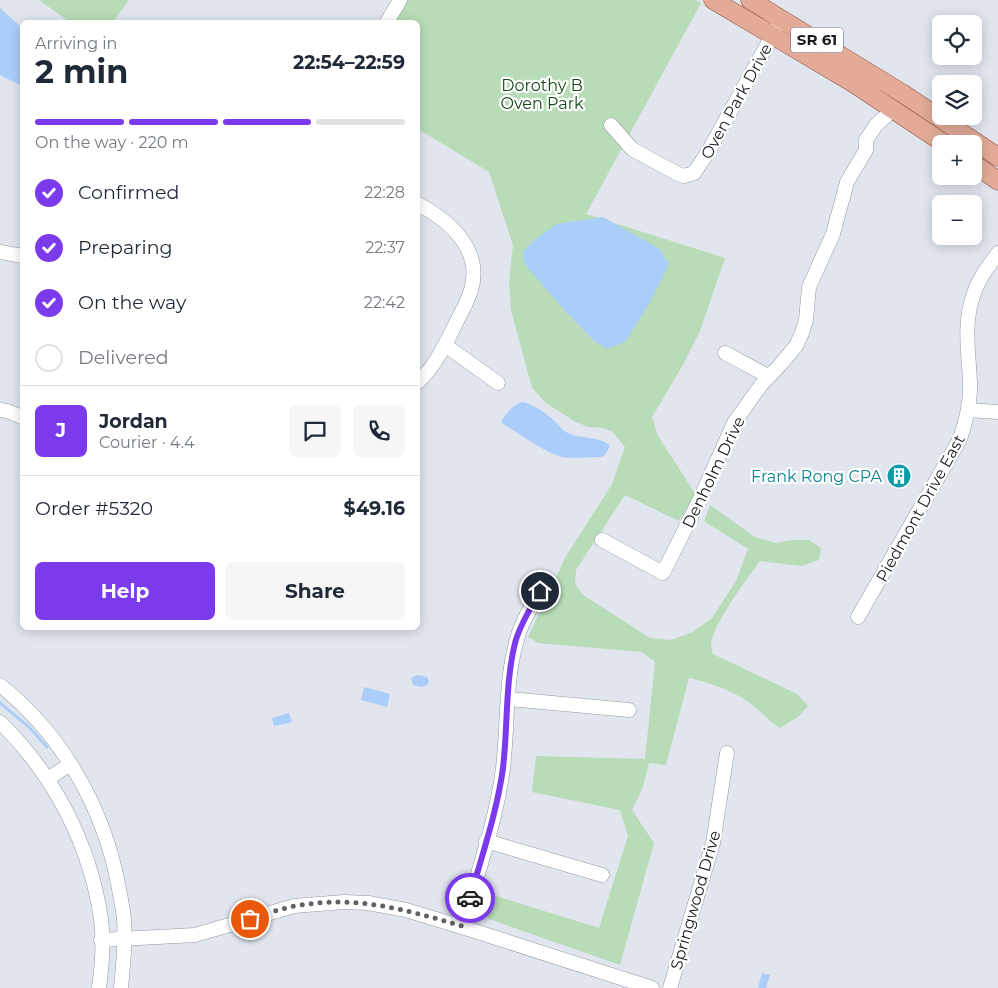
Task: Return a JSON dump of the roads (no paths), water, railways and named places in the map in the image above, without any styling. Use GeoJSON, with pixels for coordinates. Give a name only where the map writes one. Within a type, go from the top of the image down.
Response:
{"type":"FeatureCollection","features":[{"type":"Feature","properties":{"kind":"main road","name":"SR 61"},"geometry":{"type":"LineString","coordinates":[[713,0],[853,82],[890,112],[932,136]]}},
{"type":"Feature","properties":{"kind":"main road","name":"SR 61"},"geometry":{"type":"LineString","coordinates":[[750,0],[902,93],[998,157]]}},
{"type":"Feature","properties":{"kind":"main road"},"geometry":{"type":"LineString","coordinates":[[982,170],[998,181]]}},
{"type":"Feature","properties":{"kind":"street"},"geometry":{"type":"LineString","coordinates":[[388,20],[400,0]]}},
{"type":"Feature","properties":{"kind":"street","name":"Oven Park Drive"},"geometry":{"type":"LineString","coordinates":[[611,125],[632,149],[678,174],[684,176],[694,173],[708,152],[782,18]]}},
{"type":"Feature","properties":{"kind":"street","name":"Denholm Drive"},"geometry":{"type":"LineString","coordinates":[[602,540],[663,573],[700,501],[734,423],[768,376],[792,352],[802,333],[806,320],[809,288],[833,234],[847,182],[866,150],[866,140],[876,125],[890,112],[902,93]]}},
{"type":"Feature","properties":{"kind":"street"},"geometry":{"type":"LineString","coordinates":[[420,205],[442,218],[454,229],[468,252],[474,274],[470,293],[445,345],[420,380]]}},
{"type":"Feature","properties":{"kind":"street"},"geometry":{"type":"LineString","coordinates":[[0,252],[20,256]]}},
{"type":"Feature","properties":{"kind":"street","name":"Piedmont Drive East"},"geometry":{"type":"LineString","coordinates":[[858,617],[960,440],[968,410],[970,384],[966,328],[968,312],[985,270],[998,253]]}},
{"type":"Feature","properties":{"kind":"street"},"geometry":{"type":"LineString","coordinates":[[445,345],[498,383]]}},
{"type":"Feature","properties":{"kind":"street"},"geometry":{"type":"LineString","coordinates":[[725,352],[768,376]]}},
{"type":"Feature","properties":{"kind":"street"},"geometry":{"type":"LineString","coordinates":[[0,410],[20,415]]}},
{"type":"Feature","properties":{"kind":"street"},"geometry":{"type":"LineString","coordinates":[[968,410],[998,412]]}},
{"type":"Feature","properties":{"kind":"street"},"geometry":{"type":"LineString","coordinates":[[462,926],[498,800],[503,768],[509,699],[509,675],[516,642],[520,629],[540,591]]}},
{"type":"Feature","properties":{"kind":"street"},"geometry":{"type":"LineString","coordinates":[[0,685],[16,698],[47,731],[70,764],[89,797],[106,837],[124,917],[125,939],[121,988]]}},
{"type":"Feature","properties":{"kind":"street"},"geometry":{"type":"LineString","coordinates":[[509,699],[629,710]]}},
{"type":"Feature","properties":{"kind":"street"},"geometry":{"type":"LineString","coordinates":[[0,722],[18,740],[48,779],[69,818],[87,859],[101,921],[99,988]]}},
{"type":"Feature","properties":{"kind":"street","name":"Springwood Drive"},"geometry":{"type":"LineString","coordinates":[[670,988],[713,843],[727,753]]}},
{"type":"Feature","properties":{"kind":"street"},"geometry":{"type":"LineString","coordinates":[[48,779],[70,764]]}},
{"type":"Feature","properties":{"kind":"street"},"geometry":{"type":"LineString","coordinates":[[486,841],[602,876]]}},
{"type":"Feature","properties":{"kind":"street"},"geometry":{"type":"LineString","coordinates":[[101,940],[195,935],[294,906],[344,902],[388,906],[462,926],[652,988]]}},
{"type":"Feature","properties":{"kind":"water"},"geometry":{"type":"Polygon","coordinates":[[[0,8],[20,26],[20,85],[0,75],[0,8]]]}},
{"type":"Feature","properties":{"kind":"water"},"geometry":{"type":"Polygon","coordinates":[[[603,217],[660,249],[669,264],[649,304],[625,342],[607,349],[594,341],[564,310],[525,264],[522,253],[532,242],[556,224],[603,217]]]}},
{"type":"Feature","properties":{"kind":"water"},"geometry":{"type":"Polygon","coordinates":[[[522,402],[541,410],[566,432],[600,440],[610,446],[605,455],[601,457],[575,458],[555,455],[503,424],[501,421],[508,412],[515,405],[522,402]]]}},
{"type":"Feature","properties":{"kind":"water"},"geometry":{"type":"Polygon","coordinates":[[[417,675],[427,677],[428,684],[422,687],[413,685],[411,678],[417,675]]]}},
{"type":"Feature","properties":{"kind":"water"},"geometry":{"type":"Polygon","coordinates":[[[364,687],[390,694],[387,707],[361,700],[364,687]]]}},
{"type":"Feature","properties":{"kind":"water"},"geometry":{"type":"Polygon","coordinates":[[[289,713],[292,722],[274,726],[272,718],[289,713]]]}},
{"type":"Feature","properties":{"kind":"water"},"geometry":{"type":"Polygon","coordinates":[[[762,973],[770,975],[766,988],[758,988],[762,973]]]}},
{"type":"Feature","properties":{"kind":"waterway"},"geometry":{"type":"LineString","coordinates":[[0,703],[29,727],[47,747]]}},
{"type":"Feature","properties":{"kind":"place","name":"Frank Rong CPA"},"geometry":{"type":"Point","coordinates":[899,476]}},
{"type":"Feature","properties":{"kind":"park label","name":"Dorothy B Oven Park"},"geometry":{"type":"Point","coordinates":[542,94]}}]}
